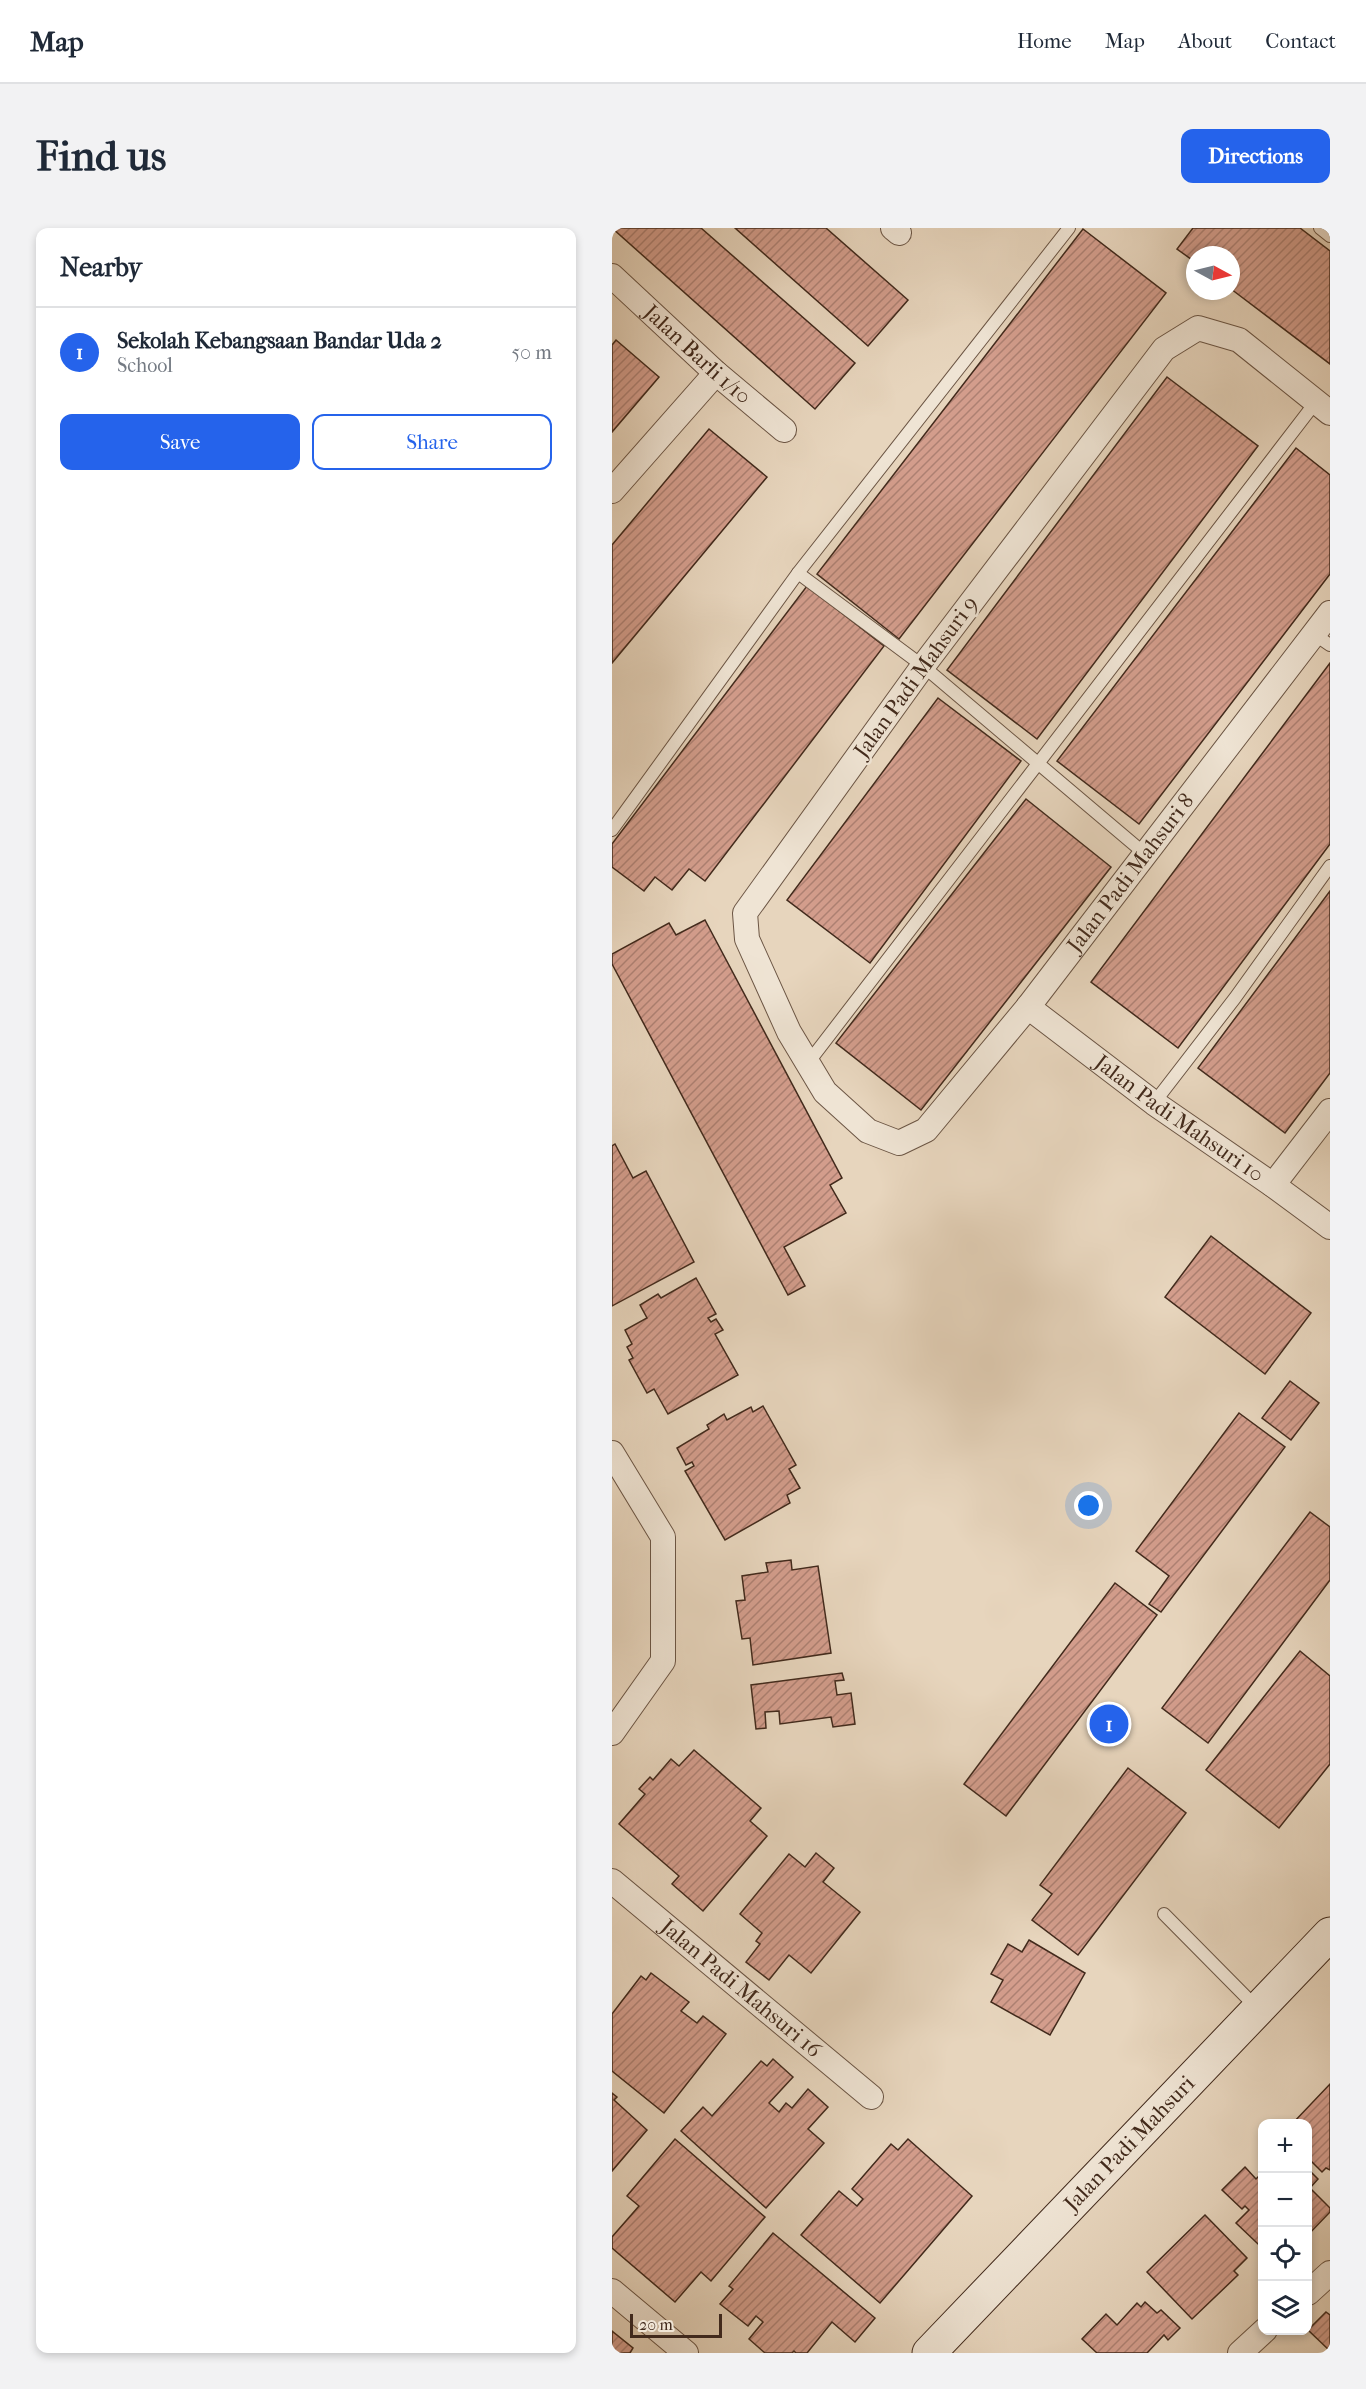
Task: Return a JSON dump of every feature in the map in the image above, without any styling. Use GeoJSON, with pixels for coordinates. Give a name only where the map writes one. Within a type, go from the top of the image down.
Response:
{"type":"FeatureCollection","features":[{"type":"Feature","properties":{"kind":"main road","name":"Jalan Padi Mahsuri"},"geometry":{"type":"LineString","coordinates":[[929,2353],[1330,1934]]}},
{"type":"Feature","properties":{"kind":"street","name":"Jalan Barli 1/10"},"geometry":{"type":"LineString","coordinates":[[612,276],[716,373],[784,430]]}},
{"type":"Feature","properties":{"kind":"street","name":"Jalan Padi Mahsuri 9"},"geometry":{"type":"LineString","coordinates":[[926,1130],[899,1143],[868,1131],[825,1092],[789,1032],[747,939],[745,913],[923,666],[1164,349],[1198,328],[1239,340],[1323,408]]}},
{"type":"Feature","properties":{"kind":"street"},"geometry":{"type":"LineString","coordinates":[[612,491],[716,373]]}},
{"type":"Feature","properties":{"kind":"street","name":"Jalan Padi Mahsuri 8"},"geometry":{"type":"LineString","coordinates":[[926,1130],[1028,1007],[1144,853],[1322,640],[1330,613]]}},
{"type":"Feature","properties":{"kind":"street","name":"Jalan Padi Mahsuri 10"},"geometry":{"type":"LineString","coordinates":[[1028,1007],[1154,1103],[1330,1227]]}},
{"type":"Feature","properties":{"kind":"street"},"geometry":{"type":"LineString","coordinates":[[1273,1185],[1330,1111]]}},
{"type":"Feature","properties":{"kind":"street"},"geometry":{"type":"LineString","coordinates":[[612,1453],[663,1537],[663,1661],[612,1733]]}},
{"type":"Feature","properties":{"kind":"street","name":"Jalan Padi Mahsuri 16"},"geometry":{"type":"LineString","coordinates":[[612,1881],[871,2097]]}},
{"type":"Feature","properties":{"kind":"street"},"geometry":{"type":"LineString","coordinates":[[1312,2289],[1330,2273]]}},
{"type":"Feature","properties":{"kind":"street"},"geometry":{"type":"LineString","coordinates":[[612,2291],[686,2353]]}},
{"type":"Feature","properties":{"kind":"street"},"geometry":{"type":"LineString","coordinates":[[1240,2353],[1260,2335]]}},
{"type":"Feature","properties":{"kind":"lane"},"geometry":{"type":"LineString","coordinates":[[612,830],[798,573],[1069,228]]}},
{"type":"Feature","properties":{"kind":"lane"},"geometry":{"type":"LineString","coordinates":[[1320,228],[1330,236]]}},
{"type":"Feature","properties":{"kind":"lane"},"geometry":{"type":"LineString","coordinates":[[808,1063],[1039,763],[1323,408]]}},
{"type":"Feature","properties":{"kind":"lane"},"geometry":{"type":"LineString","coordinates":[[798,573],[923,666],[1144,853]]}},
{"type":"Feature","properties":{"kind":"lane"},"geometry":{"type":"LineString","coordinates":[[1154,1103],[1235,998],[1330,866]]}},
{"type":"Feature","properties":{"kind":"lane"},"geometry":{"type":"LineString","coordinates":[[1164,1914],[1257,2009]]}},
{"type":"Feature","properties":{"kind":"building"},"geometry":{"type":"Polygon","coordinates":[[[612,228],[701,228],[855,363],[815,409],[612,228]]]}},
{"type":"Feature","properties":{"kind":"building"},"geometry":{"type":"Polygon","coordinates":[[[735,228],[826,228],[908,300],[868,346],[735,228]]]}},
{"type":"Feature","properties":{"kind":"building"},"geometry":{"type":"Polygon","coordinates":[[[1193,228],[1300,228],[1330,251],[1330,364],[1240,296],[1240,246],[1186,246],[1186,256],[1177,249],[1193,228]]]}},
{"type":"Feature","properties":{"kind":"building"},"geometry":{"type":"Polygon","coordinates":[[[1083,229],[1166,293],[899,639],[817,574],[1083,229]]]}},
{"type":"Feature","properties":{"kind":"building"},"geometry":{"type":"Polygon","coordinates":[[[616,340],[659,377],[612,432],[612,345],[616,340]]]}},
{"type":"Feature","properties":{"kind":"building"},"geometry":{"type":"Polygon","coordinates":[[[1167,377],[1258,446],[1037,739],[947,670],[1167,377]]]}},
{"type":"Feature","properties":{"kind":"building"},"geometry":{"type":"Polygon","coordinates":[[[709,429],[767,477],[612,663],[612,545],[709,429]]]}},
{"type":"Feature","properties":{"kind":"building"},"geometry":{"type":"Polygon","coordinates":[[[1296,448],[1330,475],[1330,574],[1139,824],[1057,761],[1296,448]]]}},
{"type":"Feature","properties":{"kind":"building"},"geometry":{"type":"Polygon","coordinates":[[[807,586],[884,646],[705,881],[689,869],[672,890],[655,877],[644,891],[612,867],[612,844],[807,586]]]}},
{"type":"Feature","properties":{"kind":"building"},"geometry":{"type":"Polygon","coordinates":[[[1330,663],[1330,844],[1178,1048],[1091,982],[1330,663]]]}},
{"type":"Feature","properties":{"kind":"building"},"geometry":{"type":"Polygon","coordinates":[[[938,698],[1021,761],[870,963],[787,900],[938,698]]]}},
{"type":"Feature","properties":{"kind":"building"},"geometry":{"type":"Polygon","coordinates":[[[1026,799],[1111,867],[921,1110],[836,1043],[1026,799]]]}},
{"type":"Feature","properties":{"kind":"building"},"geometry":{"type":"Polygon","coordinates":[[[1330,891],[1330,1073],[1285,1133],[1198,1068],[1330,891]]]}},
{"type":"Feature","properties":{"kind":"building"},"geometry":{"type":"Polygon","coordinates":[[[705,920],[842,1178],[830,1185],[846,1213],[784,1247],[805,1286],[788,1295],[612,964],[612,954],[669,923],[676,935],[705,920]]]}},
{"type":"Feature","properties":{"kind":"building"},"geometry":{"type":"Polygon","coordinates":[[[615,1144],[633,1178],[646,1171],[694,1262],[612,1306],[612,1146],[615,1144]]]}},
{"type":"Feature","properties":{"kind":"building"},"geometry":{"type":"Polygon","coordinates":[[[1211,1236],[1311,1313],[1265,1374],[1165,1297],[1211,1236]]]}},
{"type":"Feature","properties":{"kind":"building"},"geometry":{"type":"Polygon","coordinates":[[[696,1278],[716,1314],[708,1318],[711,1322],[716,1319],[723,1330],[715,1334],[738,1375],[668,1414],[654,1389],[647,1393],[629,1360],[633,1358],[627,1347],[632,1344],[625,1330],[647,1318],[640,1305],[658,1294],[661,1298],[696,1278]]]}},
{"type":"Feature","properties":{"kind":"building"},"geometry":{"type":"Polygon","coordinates":[[[1290,1381],[1319,1403],[1291,1440],[1262,1418],[1290,1381]]]}},
{"type":"Feature","properties":{"kind":"building"},"geometry":{"type":"Polygon","coordinates":[[[763,1406],[796,1465],[789,1469],[800,1488],[787,1495],[790,1503],[725,1540],[685,1471],[694,1466],[692,1462],[686,1465],[677,1448],[709,1429],[707,1425],[724,1414],[727,1420],[751,1407],[753,1412],[763,1406]]]}},
{"type":"Feature","properties":{"kind":"building"},"geometry":{"type":"Polygon","coordinates":[[[1239,1413],[1285,1447],[1161,1612],[1149,1604],[1169,1576],[1136,1551],[1239,1413]]]}},
{"type":"Feature","properties":{"kind":"building"},"geometry":{"type":"Polygon","coordinates":[[[1310,1512],[1330,1527],[1330,1580],[1208,1743],[1162,1708],[1310,1512]]]}},
{"type":"Feature","properties":{"kind":"building"},"geometry":{"type":"Polygon","coordinates":[[[791,1560],[792,1570],[818,1566],[831,1653],[753,1665],[750,1638],[742,1639],[736,1601],[745,1600],[742,1576],[768,1572],[766,1563],[791,1560]]]}},
{"type":"Feature","properties":{"kind":"building"},"geometry":{"type":"Polygon","coordinates":[[[1115,1583],[1157,1615],[1006,1816],[964,1784],[1115,1583]]]}},
{"type":"Feature","properties":{"kind":"building"},"geometry":{"type":"Polygon","coordinates":[[[1300,1651],[1330,1676],[1330,1764],[1279,1828],[1206,1770],[1300,1651]]]}},
{"type":"Feature","properties":{"kind":"building"},"geometry":{"type":"Polygon","coordinates":[[[842,1673],[844,1680],[835,1681],[837,1695],[851,1693],[855,1724],[833,1727],[831,1717],[780,1724],[779,1711],[765,1712],[766,1728],[756,1729],[751,1685],[842,1673]]]}},
{"type":"Feature","properties":{"kind":"building"},"geometry":{"type":"Polygon","coordinates":[[[694,1750],[761,1808],[750,1821],[767,1836],[703,1911],[672,1884],[679,1876],[619,1824],[645,1794],[639,1789],[650,1777],[653,1780],[671,1759],[679,1766],[694,1750]]]}},
{"type":"Feature","properties":{"kind":"building"},"geometry":{"type":"Polygon","coordinates":[[[1128,1768],[1186,1813],[1078,1955],[1032,1920],[1052,1894],[1040,1885],[1128,1768]]]}},
{"type":"Feature","properties":{"kind":"building"},"geometry":{"type":"Polygon","coordinates":[[[816,1853],[834,1868],[823,1882],[860,1912],[811,1973],[789,1955],[769,1980],[746,1962],[760,1944],[756,1941],[762,1933],[740,1914],[789,1854],[805,1867],[816,1853]]]}},
{"type":"Feature","properties":{"kind":"building"},"geometry":{"type":"Polygon","coordinates":[[[1029,1940],[1085,1973],[1050,2035],[991,2002],[1003,1980],[991,1974],[1008,1944],[1022,1952],[1029,1940]]]}},
{"type":"Feature","properties":{"kind":"building"},"geometry":{"type":"Polygon","coordinates":[[[651,1973],[689,2002],[681,2011],[697,2023],[703,2016],[726,2034],[664,2113],[612,2071],[612,2014],[641,1976],[646,1980],[651,1973]]]}},
{"type":"Feature","properties":{"kind":"building"},"geometry":{"type":"Polygon","coordinates":[[[773,2059],[793,2077],[769,2103],[779,2112],[786,2103],[792,2108],[808,2089],[828,2107],[808,2129],[824,2143],[766,2208],[681,2131],[703,2107],[712,2116],[761,2061],[767,2066],[773,2059]]]}},
{"type":"Feature","properties":{"kind":"building"},"geometry":{"type":"Polygon","coordinates":[[[1330,2084],[1330,2170],[1326,2168],[1322,2172],[1312,2162],[1312,2119],[1297,2119],[1330,2084]]]}},
{"type":"Feature","properties":{"kind":"building"},"geometry":{"type":"Polygon","coordinates":[[[612,2093],[617,2097],[614,2100],[647,2130],[612,2171],[612,2093]]]}},
{"type":"Feature","properties":{"kind":"building"},"geometry":{"type":"Polygon","coordinates":[[[675,2139],[765,2217],[711,2281],[701,2272],[675,2302],[612,2248],[612,2237],[639,2206],[627,2196],[675,2139]]]}},
{"type":"Feature","properties":{"kind":"building"},"geometry":{"type":"Polygon","coordinates":[[[908,2139],[972,2196],[880,2303],[801,2235],[839,2191],[857,2206],[863,2199],[852,2189],[891,2144],[898,2150],[908,2139]]]}},
{"type":"Feature","properties":{"kind":"building"},"geometry":{"type":"Polygon","coordinates":[[[1245,2167],[1256,2179],[1258,2177],[1258,2244],[1236,2223],[1249,2210],[1245,2206],[1242,2209],[1222,2190],[1245,2167]]]}},
{"type":"Feature","properties":{"kind":"building"},"geometry":{"type":"Polygon","coordinates":[[[1312,2173],[1318,2179],[1312,2186],[1312,2173]]]}},
{"type":"Feature","properties":{"kind":"building"},"geometry":{"type":"Polygon","coordinates":[[[1312,2190],[1330,2208],[1330,2212],[1312,2231],[1312,2190]]]}},
{"type":"Feature","properties":{"kind":"building"},"geometry":{"type":"Polygon","coordinates":[[[1205,2215],[1247,2258],[1234,2271],[1238,2275],[1192,2319],[1147,2272],[1205,2215]]]}},
{"type":"Feature","properties":{"kind":"building"},"geometry":{"type":"Polygon","coordinates":[[[773,2233],[875,2318],[855,2342],[832,2322],[807,2353],[794,2351],[792,2353],[765,2353],[749,2339],[763,2322],[756,2316],[748,2326],[720,2304],[733,2289],[729,2286],[773,2233]]]}},
{"type":"Feature","properties":{"kind":"building"},"geometry":{"type":"Polygon","coordinates":[[[1145,2302],[1157,2313],[1161,2310],[1180,2328],[1168,2340],[1164,2335],[1147,2353],[1097,2353],[1082,2339],[1106,2314],[1117,2325],[1137,2303],[1141,2307],[1145,2302]]]}},
{"type":"Feature","properties":{"kind":"building"},"geometry":{"type":"Polygon","coordinates":[[[1326,2312],[1330,2315],[1330,2351],[1312,2334],[1312,2326],[1326,2312]]]}},
{"type":"Feature","properties":{"kind":"building"},"geometry":{"type":"Polygon","coordinates":[[[612,2331],[633,2348],[630,2353],[612,2353],[612,2331]]]}},
{"type":"Feature","properties":{"kind":"place","name":"Sekolah Kebangsaan Bandar Uda 2"},"geometry":{"type":"Point","coordinates":[1109,1724]}}]}
